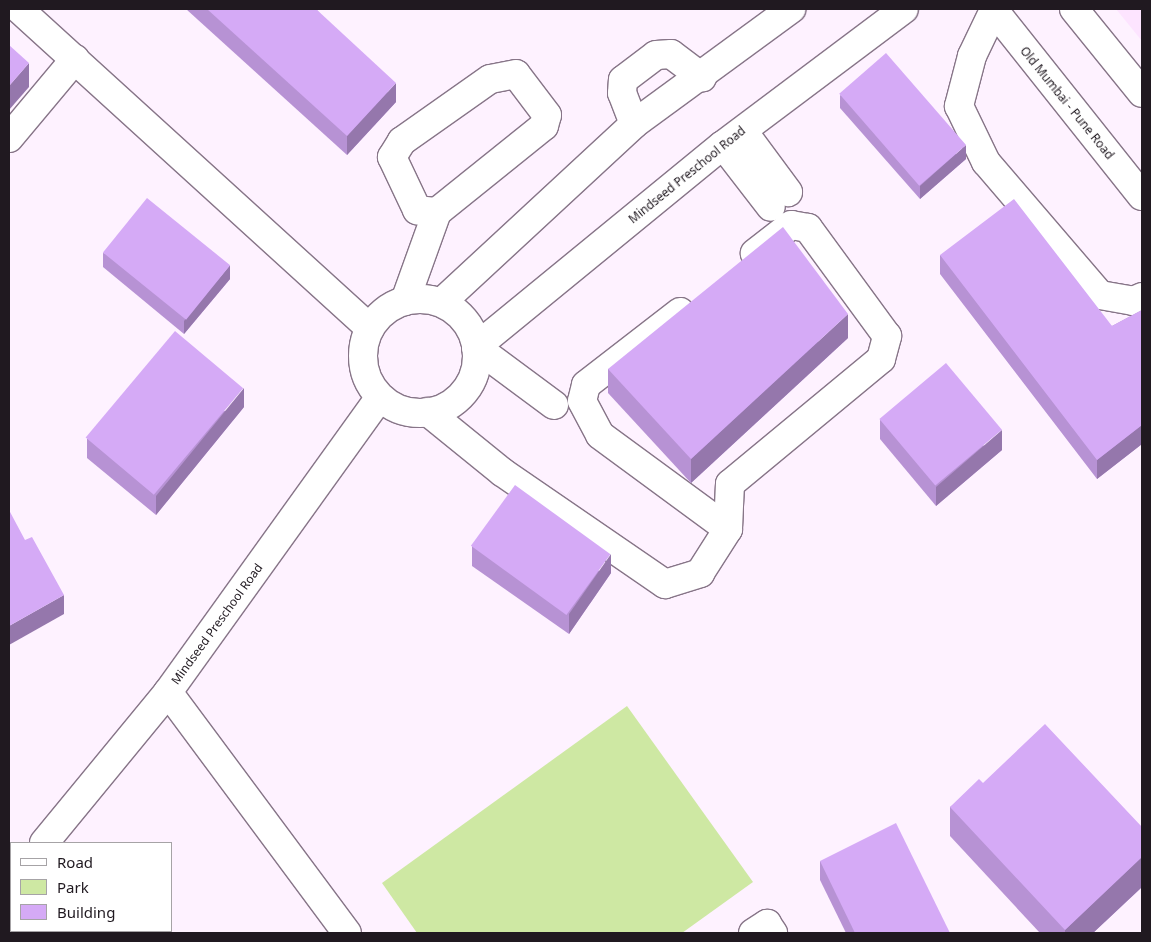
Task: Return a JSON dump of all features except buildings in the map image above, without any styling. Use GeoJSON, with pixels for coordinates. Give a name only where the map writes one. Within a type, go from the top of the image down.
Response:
{"type":"FeatureCollection","features":[{"type":"Feature","properties":{"kind":"street"},"geometry":{"type":"LineString","coordinates":[[19,9],[370,328]]}},
{"type":"Feature","properties":{"kind":"street"},"geometry":{"type":"LineString","coordinates":[[442,302],[634,124],[702,77],[791,9]]}},
{"type":"Feature","properties":{"kind":"street","name":"Mindseed Preschool Road"},"geometry":{"type":"LineString","coordinates":[[476,347],[733,138],[904,9]]}},
{"type":"Feature","properties":{"kind":"street"},"geometry":{"type":"LineString","coordinates":[[1074,9],[1142,93]]}},
{"type":"Feature","properties":{"kind":"street"},"geometry":{"type":"LineString","coordinates":[[993,10],[972,56],[959,106],[986,162],[1100,295],[1133,301],[1142,297]]}},
{"type":"Feature","properties":{"kind":"street","name":"Old Mumbai - Pune Road"},"geometry":{"type":"LineString","coordinates":[[993,10],[1142,196]]}},
{"type":"Feature","properties":{"kind":"street"},"geometry":{"type":"LineString","coordinates":[[634,124],[622,93],[623,80],[656,55],[671,54],[702,77]]}},
{"type":"Feature","properties":{"kind":"street"},"geometry":{"type":"LineString","coordinates":[[9,138],[75,59]]}},
{"type":"Feature","properties":{"kind":"street"},"geometry":{"type":"LineString","coordinates":[[405,301],[437,212],[544,126],[546,115],[516,74],[490,78],[402,141],[392,157],[417,210],[437,212]]}},
{"type":"Feature","properties":{"kind":"street"},"geometry":{"type":"LineString","coordinates":[[733,138],[780,200]]}},
{"type":"Feature","properties":{"kind":"street"},"geometry":{"type":"LineString","coordinates":[[428,412],[502,472],[665,584],[700,573],[728,529],[730,484],[881,359],[887,336],[808,228],[791,225],[730,272]]}},
{"type":"Feature","properties":{"kind":"street"},"geometry":{"type":"LineString","coordinates":[[700,296],[586,385],[582,401],[600,434],[728,529]]}},
{"type":"Feature","properties":{"kind":"street"},"geometry":{"type":"LineString","coordinates":[[418,297],[442,302],[462,316],[476,347],[478,364],[468,389],[447,408],[428,412],[394,408],[380,397],[362,366],[364,341],[370,328],[388,308],[405,301],[418,297]]}},
{"type":"Feature","properties":{"kind":"street"},"geometry":{"type":"LineString","coordinates":[[476,347],[554,405]]}},
{"type":"Feature","properties":{"kind":"street","name":"Mindseed Preschool Road"},"geometry":{"type":"LineString","coordinates":[[45,842],[168,692],[380,397]]}},
{"type":"Feature","properties":{"kind":"street"},"geometry":{"type":"LineString","coordinates":[[168,692],[347,933]]}},
{"type":"Feature","properties":{"kind":"street"},"geometry":{"type":"LineString","coordinates":[[753,933],[767,924],[773,933]]}},
{"type":"Feature","properties":{"kind":"shaded area"},"geometry":{"type":"Polygon","coordinates":[[[1116,9],[1142,9],[1142,41],[1116,9]]]}},
{"type":"Feature","properties":{"kind":"green space"},"geometry":{"type":"Polygon","coordinates":[[[627,706],[753,882],[682,933],[417,933],[382,883],[627,706]]]}}]}
